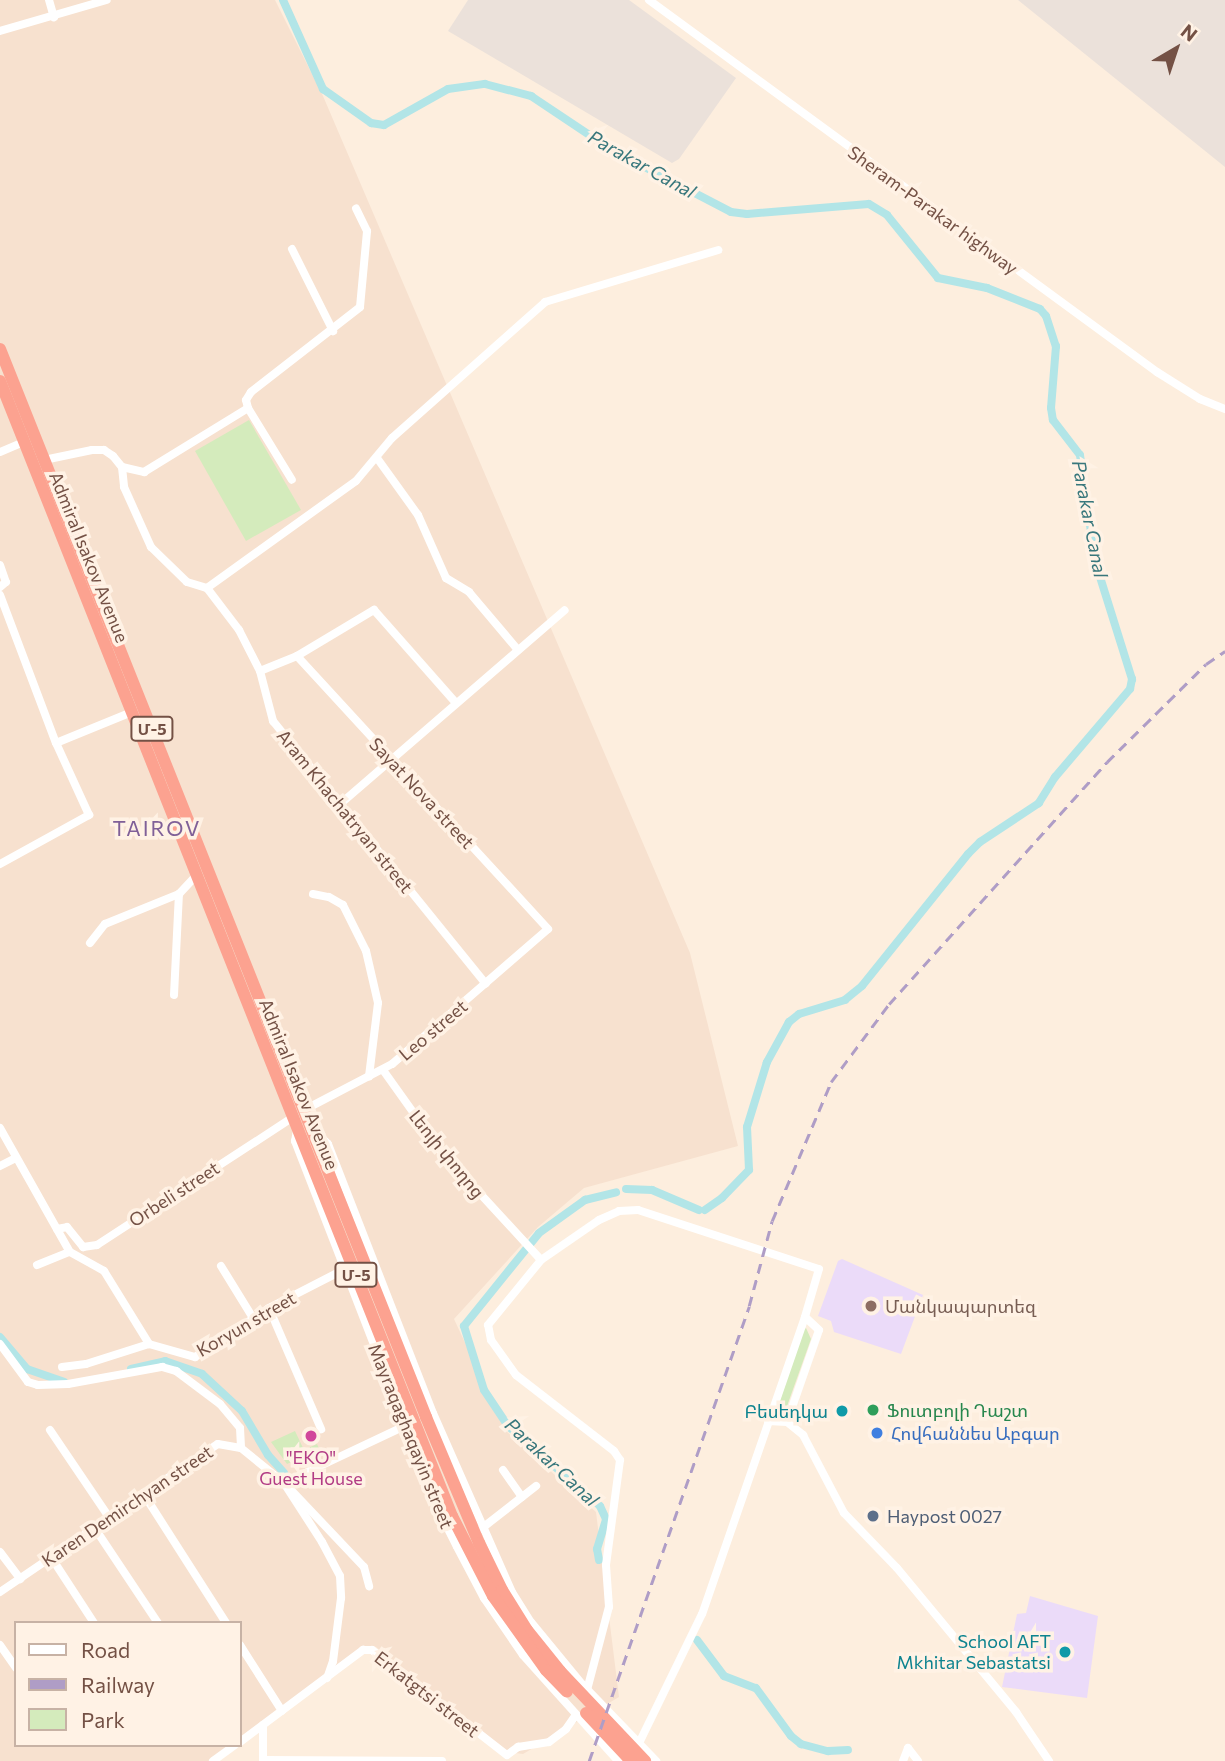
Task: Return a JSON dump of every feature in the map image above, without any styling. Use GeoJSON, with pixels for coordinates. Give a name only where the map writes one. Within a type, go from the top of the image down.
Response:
{"type":"FeatureCollection","features":[{"type":"Feature","properties":{"kind":"highway","name":"Admiral Isakov Avenue"},"geometry":{"type":"LineString","coordinates":[[0,349],[301,1120],[409,1424],[493,1596],[546,1670],[584,1705]]}},
{"type":"Feature","properties":{"kind":"highway","name":"Admiral Isakov Avenue"},"geometry":{"type":"LineString","coordinates":[[0,381],[197,875],[430,1415],[502,1590],[527,1630],[631,1761]]}},
{"type":"Feature","properties":{"kind":"highway","name":"Admiral Isakov Avenue"},"geometry":{"type":"LineString","coordinates":[[619,1746],[645,1761]]}},
{"type":"Feature","properties":{"kind":"street"},"geometry":{"type":"LineString","coordinates":[[49,0],[54,17]]}},
{"type":"Feature","properties":{"kind":"street"},"geometry":{"type":"LineString","coordinates":[[0,31],[107,0]]}},
{"type":"Feature","properties":{"kind":"street","name":"Sheram-Parakar highway"},"geometry":{"type":"LineString","coordinates":[[649,0],[1127,351],[1200,399],[1225,409]]}},
{"type":"Feature","properties":{"kind":"street"},"geometry":{"type":"LineString","coordinates":[[292,480],[248,408],[246,400],[251,392],[333,331],[360,307],[367,231],[356,208]]}},
{"type":"Feature","properties":{"kind":"street"},"geometry":{"type":"LineString","coordinates":[[292,249],[333,331]]}},
{"type":"Feature","properties":{"kind":"street"},"geometry":{"type":"LineString","coordinates":[[122,467],[124,486],[151,547],[187,582],[207,588],[356,481],[392,438],[545,302],[718,250]]}},
{"type":"Feature","properties":{"kind":"street"},"geometry":{"type":"LineString","coordinates":[[44,460],[104,450],[122,467],[144,472],[248,408]]}},
{"type":"Feature","properties":{"kind":"street"},"geometry":{"type":"LineString","coordinates":[[0,452],[24,442]]}},
{"type":"Feature","properties":{"kind":"street"},"geometry":{"type":"LineString","coordinates":[[377,458],[418,515],[446,578],[469,592],[518,650]]}},
{"type":"Feature","properties":{"kind":"street"},"geometry":{"type":"LineString","coordinates":[[0,565],[6,582],[0,587]]}},
{"type":"Feature","properties":{"kind":"street","name":"Aram Khachatryan street"},"geometry":{"type":"LineString","coordinates":[[207,588],[239,630],[260,671],[273,721],[486,984]]}},
{"type":"Feature","properties":{"kind":"street"},"geometry":{"type":"LineString","coordinates":[[0,595],[56,743],[89,815],[0,864]]}},
{"type":"Feature","properties":{"kind":"street"},"geometry":{"type":"LineString","coordinates":[[260,671],[296,656],[372,610],[379,612],[456,703]]}},
{"type":"Feature","properties":{"kind":"street"},"geometry":{"type":"LineString","coordinates":[[339,805],[565,610]]}},
{"type":"Feature","properties":{"kind":"street","name":"Sayat Nova street"},"geometry":{"type":"LineString","coordinates":[[296,656],[548,929]]}},
{"type":"Feature","properties":{"kind":"street"},"geometry":{"type":"LineString","coordinates":[[56,743],[132,712]]}},
{"type":"Feature","properties":{"kind":"street"},"geometry":{"type":"LineString","coordinates":[[90,943],[105,923],[179,894],[197,875]]}},
{"type":"Feature","properties":{"kind":"street"},"geometry":{"type":"LineString","coordinates":[[174,995],[179,894]]}},
{"type":"Feature","properties":{"kind":"street"},"geometry":{"type":"LineString","coordinates":[[313,894],[329,897],[343,905],[366,951],[378,1003],[369,1076]]}},
{"type":"Feature","properties":{"kind":"street","name":"Leo street"},"geometry":{"type":"LineString","coordinates":[[301,1120],[369,1076],[383,1070],[548,929]]}},
{"type":"Feature","properties":{"kind":"street","name":"Լեոյի փողոց"},"geometry":{"type":"LineString","coordinates":[[383,1070],[440,1150],[541,1260]]}},
{"type":"Feature","properties":{"kind":"street","name":"Orbeli street"},"geometry":{"type":"LineString","coordinates":[[57,1229],[67,1227],[83,1247],[97,1245],[301,1120]]}},
{"type":"Feature","properties":{"kind":"street","name":"Mayraqaghaqayin street"},"geometry":{"type":"LineString","coordinates":[[301,1120],[295,1141],[409,1424]]}},
{"type":"Feature","properties":{"kind":"street","name":"Orbeli street"},"geometry":{"type":"LineString","coordinates":[[0,1128],[70,1252]]}},
{"type":"Feature","properties":{"kind":"street"},"geometry":{"type":"LineString","coordinates":[[0,1166],[16,1158]]}},
{"type":"Feature","properties":{"kind":"street"},"geometry":{"type":"LineString","coordinates":[[506,1758],[518,1747],[549,1742],[566,1729],[584,1705],[609,1607],[607,1565],[620,1460],[614,1451],[516,1375],[488,1333],[492,1320],[541,1260],[599,1220],[619,1211],[638,1210],[789,1257],[819,1269],[805,1317],[702,1614],[638,1745]]}},
{"type":"Feature","properties":{"kind":"street"},"geometry":{"type":"LineString","coordinates":[[37,1265],[70,1252],[104,1271],[149,1344],[86,1364],[62,1367]]}},
{"type":"Feature","properties":{"kind":"street"},"geometry":{"type":"LineString","coordinates":[[221,1266],[253,1318]]}},
{"type":"Feature","properties":{"kind":"street","name":"Koryun street"},"geometry":{"type":"LineString","coordinates":[[149,1344],[195,1357],[269,1308],[345,1269]]}},
{"type":"Feature","properties":{"kind":"street"},"geometry":{"type":"LineString","coordinates":[[269,1308],[321,1429]]}},
{"type":"Feature","properties":{"kind":"street"},"geometry":{"type":"LineString","coordinates":[[787,1423],[819,1330],[805,1317]]}},
{"type":"Feature","properties":{"kind":"street"},"geometry":{"type":"LineString","coordinates":[[0,1344],[22,1376],[28,1382],[38,1385],[68,1384],[162,1367],[176,1371],[220,1404],[240,1428],[241,1448],[284,1483],[364,1567],[369,1586]]}},
{"type":"Feature","properties":{"kind":"street"},"geometry":{"type":"LineString","coordinates":[[284,1483],[430,1415]]}},
{"type":"Feature","properties":{"kind":"street"},"geometry":{"type":"LineString","coordinates":[[768,1421],[787,1423],[803,1435],[844,1513],[897,1568],[1016,1712],[1049,1761]]}},
{"type":"Feature","properties":{"kind":"street"},"geometry":{"type":"LineString","coordinates":[[50,1430],[109,1517]]}},
{"type":"Feature","properties":{"kind":"street","name":"Karen Demirchyan street"},"geometry":{"type":"LineString","coordinates":[[0,1592],[207,1450],[218,1444],[241,1448]]}},
{"type":"Feature","properties":{"kind":"street"},"geometry":{"type":"LineString","coordinates":[[503,1470],[522,1497]]}},
{"type":"Feature","properties":{"kind":"street"},"geometry":{"type":"LineString","coordinates":[[284,1483],[323,1542],[340,1576],[338,1623],[327,1678]]}},
{"type":"Feature","properties":{"kind":"street"},"geometry":{"type":"LineString","coordinates":[[479,1531],[536,1486]]}},
{"type":"Feature","properties":{"kind":"street"},"geometry":{"type":"LineString","coordinates":[[143,1493],[225,1621]]}},
{"type":"Feature","properties":{"kind":"street"},"geometry":{"type":"LineString","coordinates":[[94,1527],[157,1621]]}},
{"type":"Feature","properties":{"kind":"street"},"geometry":{"type":"LineString","coordinates":[[0,1552],[20,1579]]}},
{"type":"Feature","properties":{"kind":"street"},"geometry":{"type":"LineString","coordinates":[[51,1557],[93,1621]]}},
{"type":"Feature","properties":{"kind":"street"},"geometry":{"type":"LineString","coordinates":[[0,1645],[14,1665]]}},
{"type":"Feature","properties":{"kind":"street"},"geometry":{"type":"LineString","coordinates":[[242,1648],[282,1711]]}},
{"type":"Feature","properties":{"kind":"street","name":"Erkatgtsi street"},"geometry":{"type":"LineString","coordinates":[[242,1741],[363,1650],[372,1650],[506,1758]]}},
{"type":"Feature","properties":{"kind":"street"},"geometry":{"type":"LineString","coordinates":[[584,1705],[619,1746],[638,1745],[656,1761]]}},
{"type":"Feature","properties":{"kind":"street"},"geometry":{"type":"LineString","coordinates":[[264,1725],[263,1760],[442,1761]]}},
{"type":"Feature","properties":{"kind":"street"},"geometry":{"type":"LineString","coordinates":[[213,1761],[232,1747]]}},
{"type":"Feature","properties":{"kind":"street"},"geometry":{"type":"LineString","coordinates":[[902,1761],[908,1748],[918,1761]]}},
{"type":"Feature","properties":{"kind":"shaded area","name":"TAIROV"},"geometry":{"type":"Polygon","coordinates":[[[0,0],[275,0],[323,96],[690,953],[738,1146],[584,1188],[538,1227],[454,1319],[506,1431],[596,1512],[619,1697],[523,1754],[508,1752],[372,1646],[242,1740],[242,1621],[14,1621],[14,1747],[232,1747],[214,1761],[0,1761],[0,0]]]}},
{"type":"Feature","properties":{"kind":"shaded area"},"geometry":{"type":"Polygon","coordinates":[[[468,0],[629,0],[736,78],[679,159],[672,163],[448,31],[468,0]]]}},
{"type":"Feature","properties":{"kind":"shaded area"},"geometry":{"type":"Polygon","coordinates":[[[1018,0],[1225,0],[1225,167],[1018,0]]]}},
{"type":"Feature","properties":{"kind":"shaded area","name":"Մանկապարտեզ"},"geometry":{"type":"Polygon","coordinates":[[[842,1259],[923,1295],[901,1354],[834,1332],[831,1321],[818,1316],[838,1261],[842,1259]]]}},
{"type":"Feature","properties":{"kind":"shaded area"},"geometry":{"type":"Polygon","coordinates":[[[1030,1596],[1098,1616],[1087,1698],[1002,1687],[1017,1614],[1026,1613],[1030,1596]]]}},
{"type":"Feature","properties":{"kind":"green space"},"geometry":{"type":"Polygon","coordinates":[[[249,420],[301,510],[246,541],[195,451],[249,420]]]}},
{"type":"Feature","properties":{"kind":"green space"},"geometry":{"type":"Polygon","coordinates":[[[806,1328],[811,1339],[786,1409],[775,1416],[802,1331],[806,1328]]]}},
{"type":"Feature","properties":{"kind":"green space"},"geometry":{"type":"Polygon","coordinates":[[[295,1431],[304,1450],[317,1444],[322,1455],[303,1462],[301,1458],[287,1464],[271,1442],[295,1431]]]}},
{"type":"Feature","properties":{"kind":"waterway","name":"Parakar Canal"},"geometry":{"type":"LineString","coordinates":[[283,0],[323,89],[371,123],[384,125],[448,89],[485,84],[531,96],[612,150],[731,212],[747,214],[869,204],[887,215],[938,278],[987,288],[1040,309],[1046,316],[1056,346],[1051,408],[1053,420],[1080,455],[1095,561],[1132,679],[1130,689],[1055,777],[1039,803],[980,842],[968,854],[862,986],[845,1000],[799,1014],[789,1022],[767,1062],[747,1127],[749,1170],[722,1198],[705,1210]]}},
{"type":"Feature","properties":{"kind":"waterway","name":"Parakar Canal"},"geometry":{"type":"LineString","coordinates":[[626,1189],[652,1190],[699,1210]]}},
{"type":"Feature","properties":{"kind":"waterway","name":"Parakar Canal"},"geometry":{"type":"LineString","coordinates":[[599,1560],[597,1549],[606,1519],[600,1506],[508,1426],[484,1390],[464,1326],[539,1233],[585,1200],[616,1192]]}},
{"type":"Feature","properties":{"kind":"waterway"},"geometry":{"type":"LineString","coordinates":[[0,1337],[27,1369],[64,1382]]}},
{"type":"Feature","properties":{"kind":"waterway"},"geometry":{"type":"LineString","coordinates":[[131,1369],[165,1361],[202,1374],[242,1411],[268,1455],[284,1473]]}},
{"type":"Feature","properties":{"kind":"waterway","name":"Parakar Canal"},"geometry":{"type":"LineString","coordinates":[[697,1640],[724,1676],[756,1688],[791,1736],[801,1744],[828,1751],[848,1750]]}},
{"type":"Feature","properties":{"kind":"railway"},"geometry":{"type":"LineString","coordinates":[[589,1761],[749,1306],[772,1221],[831,1082],[889,1004],[1107,762],[1206,664],[1225,651]]}},
{"type":"Feature","properties":{"kind":"place","name":"Մանկապարտեզ"},"geometry":{"type":"Point","coordinates":[871,1306]}},
{"type":"Feature","properties":{"kind":"place","name":"Ֆուտբոլի Դաշտ"},"geometry":{"type":"Point","coordinates":[873,1410]}},
{"type":"Feature","properties":{"kind":"place","name":"Բեսեդկա"},"geometry":{"type":"Point","coordinates":[842,1411]}},
{"type":"Feature","properties":{"kind":"place","name":"Հովհաննես Աբգար"},"geometry":{"type":"Point","coordinates":[877,1433]}},
{"type":"Feature","properties":{"kind":"place","name":"\"ЕКО\" Guest House"},"geometry":{"type":"Point","coordinates":[311,1436]}},
{"type":"Feature","properties":{"kind":"place","name":"Haypost 0027"},"geometry":{"type":"Point","coordinates":[873,1516]}},
{"type":"Feature","properties":{"kind":"place","name":"School AFT Mkhitar Sebastatsi"},"geometry":{"type":"Point","coordinates":[1065,1652]}},
{"type":"Feature","properties":{"kind":"district","name":"TAIROV"},"geometry":{"type":"Point","coordinates":[157,828]}}]}
